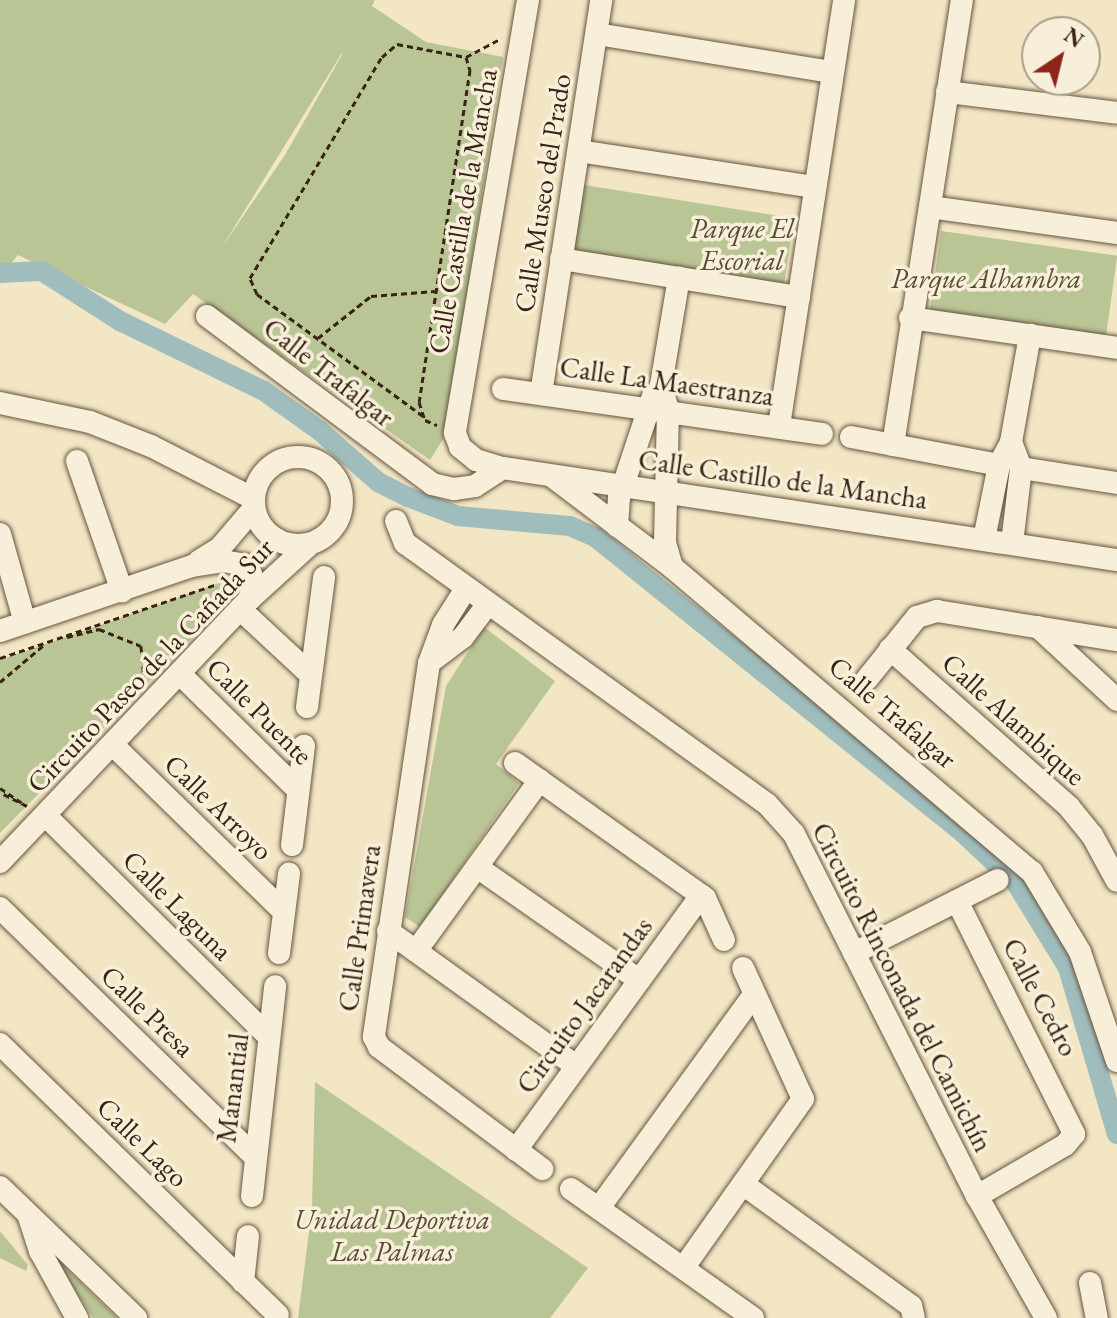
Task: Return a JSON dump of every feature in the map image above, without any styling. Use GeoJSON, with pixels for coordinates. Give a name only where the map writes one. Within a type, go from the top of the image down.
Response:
{"type":"FeatureCollection","features":[{"type":"Feature","properties":{"kind":"street","name":"Calle Castilla de la Mancha"},"geometry":{"type":"LineString","coordinates":[[455,433],[528,0]]}},
{"type":"Feature","properties":{"kind":"street","name":"Calle Museo del Prado"},"geometry":{"type":"LineString","coordinates":[[541,394],[601,0]]}},
{"type":"Feature","properties":{"kind":"street"},"geometry":{"type":"LineString","coordinates":[[779,426],[844,0]]}},
{"type":"Feature","properties":{"kind":"street"},"geometry":{"type":"LineString","coordinates":[[893,445],[910,318],[962,0]]}},
{"type":"Feature","properties":{"kind":"street"},"geometry":{"type":"LineString","coordinates":[[597,34],[832,72]]}},
{"type":"Feature","properties":{"kind":"street"},"geometry":{"type":"LineString","coordinates":[[947,92],[1117,113]]}},
{"type":"Feature","properties":{"kind":"street"},"geometry":{"type":"LineString","coordinates":[[579,151],[815,187]]}},
{"type":"Feature","properties":{"kind":"street"},"geometry":{"type":"LineString","coordinates":[[930,207],[1117,233]]}},
{"type":"Feature","properties":{"kind":"street"},"geometry":{"type":"LineString","coordinates":[[561,259],[799,297]]}},
{"type":"Feature","properties":{"kind":"street"},"geometry":{"type":"LineString","coordinates":[[617,526],[625,487],[657,408],[679,278]]}},
{"type":"Feature","properties":{"kind":"street","name":"Calle Trafalgar"},"geometry":{"type":"LineString","coordinates":[[207,316],[432,484],[454,489],[475,486],[503,468]]}},
{"type":"Feature","properties":{"kind":"street"},"geometry":{"type":"LineString","coordinates":[[910,318],[1117,348]]}},
{"type":"Feature","properties":{"kind":"street"},"geometry":{"type":"LineString","coordinates":[[1012,543],[1011,442],[1030,335]]}},
{"type":"Feature","properties":{"kind":"street","name":"Calle La Maestranza"},"geometry":{"type":"LineString","coordinates":[[503,389],[657,408],[822,434]]}},
{"type":"Feature","properties":{"kind":"street"},"geometry":{"type":"LineString","coordinates":[[0,403],[90,422],[151,446],[254,504]]}},
{"type":"Feature","properties":{"kind":"street"},"geometry":{"type":"LineString","coordinates":[[657,408],[667,493],[665,542],[672,567]]}},
{"type":"Feature","properties":{"kind":"street","name":"Calle Castillo de la Mancha"},"geometry":{"type":"LineString","coordinates":[[455,433],[460,447],[476,460],[503,468],[1117,560]]}},
{"type":"Feature","properties":{"kind":"street"},"geometry":{"type":"LineString","coordinates":[[851,437],[1117,483]]}},
{"type":"Feature","properties":{"kind":"street"},"geometry":{"type":"LineString","coordinates":[[294,458],[324,466],[341,493],[341,509],[326,536],[310,544],[274,539],[261,526],[254,504],[257,484],[279,462],[294,458]]}},
{"type":"Feature","properties":{"kind":"street"},"geometry":{"type":"LineString","coordinates":[[77,461],[122,591]]}},
{"type":"Feature","properties":{"kind":"street"},"geometry":{"type":"LineString","coordinates":[[984,539],[1010,466]]}},
{"type":"Feature","properties":{"kind":"street","name":"Calle Trafalgar"},"geometry":{"type":"LineString","coordinates":[[549,474],[672,567],[1032,872],[1080,952],[1117,1061]]}},
{"type":"Feature","properties":{"kind":"street"},"geometry":{"type":"LineString","coordinates":[[192,566],[220,548],[254,504]]}},
{"type":"Feature","properties":{"kind":"street","name":"Circuito Rinconada del Camichín"},"geometry":{"type":"LineString","coordinates":[[396,521],[405,543],[465,590],[767,804],[794,834],[977,1196],[1046,1318]]}},
{"type":"Feature","properties":{"kind":"street"},"geometry":{"type":"LineString","coordinates":[[0,534],[25,623]]}},
{"type":"Feature","properties":{"kind":"street","name":"Circuito Paseo de la Cañada Sur"},"geometry":{"type":"LineString","coordinates":[[0,862],[37,806],[113,745],[245,604],[310,544]]}},
{"type":"Feature","properties":{"kind":"street"},"geometry":{"type":"LineString","coordinates":[[0,631],[192,566],[235,560],[246,565],[251,574],[245,604],[310,674]]}},
{"type":"Feature","properties":{"kind":"street"},"geometry":{"type":"LineString","coordinates":[[307,707],[324,577]]}},
{"type":"Feature","properties":{"kind":"street","name":"Calle Primavera"},"geometry":{"type":"LineString","coordinates":[[465,590],[443,625],[429,663],[374,1037],[379,1047],[542,1169]]}},
{"type":"Feature","properties":{"kind":"street"},"geometry":{"type":"LineString","coordinates":[[429,663],[463,637],[487,605]]}},
{"type":"Feature","properties":{"kind":"street"},"geometry":{"type":"LineString","coordinates":[[867,679],[917,617],[937,611],[1117,640]]}},
{"type":"Feature","properties":{"kind":"street"},"geometry":{"type":"LineString","coordinates":[[1038,627],[1117,700]]}},
{"type":"Feature","properties":{"kind":"street","name":"Calle Alambique"},"geometry":{"type":"LineString","coordinates":[[890,649],[1069,807],[1092,835],[1117,881]]}},
{"type":"Feature","properties":{"kind":"street","name":"Calle Puente"},"geometry":{"type":"LineString","coordinates":[[180,674],[298,790]]}},
{"type":"Feature","properties":{"kind":"street","name":"Calle Arroyo"},"geometry":{"type":"LineString","coordinates":[[113,745],[284,912]]}},
{"type":"Feature","properties":{"kind":"street"},"geometry":{"type":"LineString","coordinates":[[292,845],[304,746]]}},
{"type":"Feature","properties":{"kind":"street"},"geometry":{"type":"LineString","coordinates":[[515,763],[701,895],[724,940]]}},
{"type":"Feature","properties":{"kind":"street"},"geometry":{"type":"LineString","coordinates":[[416,951],[540,780]]}},
{"type":"Feature","properties":{"kind":"street","name":"Calle Laguna"},"geometry":{"type":"LineString","coordinates":[[37,806],[268,1036]]}},
{"type":"Feature","properties":{"kind":"street"},"geometry":{"type":"LineString","coordinates":[[477,867],[639,980]]}},
{"type":"Feature","properties":{"kind":"street"},"geometry":{"type":"LineString","coordinates":[[279,953],[289,874]]}},
{"type":"Feature","properties":{"kind":"street"},"geometry":{"type":"LineString","coordinates":[[854,953],[998,880]]}},
{"type":"Feature","properties":{"kind":"street","name":"Circuito Jacarandas"},"geometry":{"type":"LineString","coordinates":[[516,1150],[701,895]]}},
{"type":"Feature","properties":{"kind":"street","name":"Calle Cedro"},"geometry":{"type":"LineString","coordinates":[[957,901],[1072,1121],[1074,1134],[1065,1145],[977,1196]]}},
{"type":"Feature","properties":{"kind":"street","name":"Calle Presa"},"geometry":{"type":"LineString","coordinates":[[0,908],[254,1156]]}},
{"type":"Feature","properties":{"kind":"street"},"geometry":{"type":"LineString","coordinates":[[388,931],[576,1066]]}},
{"type":"Feature","properties":{"kind":"street"},"geometry":{"type":"LineString","coordinates":[[684,1267],[803,1099],[753,996],[743,968]]}},
{"type":"Feature","properties":{"kind":"street","name":"Manantial"},"geometry":{"type":"LineString","coordinates":[[252,1196],[275,986]]}},
{"type":"Feature","properties":{"kind":"street"},"geometry":{"type":"LineString","coordinates":[[599,1208],[753,996]]}},
{"type":"Feature","properties":{"kind":"street","name":"Calle Lago"},"geometry":{"type":"LineString","coordinates":[[0,1044],[278,1315]]}},
{"type":"Feature","properties":{"kind":"street"},"geometry":{"type":"LineString","coordinates":[[743,1184],[911,1306],[914,1318]]}},
{"type":"Feature","properties":{"kind":"street"},"geometry":{"type":"LineString","coordinates":[[0,1187],[136,1318]]}},
{"type":"Feature","properties":{"kind":"street"},"geometry":{"type":"LineString","coordinates":[[571,1189],[753,1318]]}},
{"type":"Feature","properties":{"kind":"street"},"geometry":{"type":"LineString","coordinates":[[29,1216],[40,1251],[77,1318]]}},
{"type":"Feature","properties":{"kind":"street"},"geometry":{"type":"LineString","coordinates":[[243,1282],[248,1236]]}},
{"type":"Feature","properties":{"kind":"street"},"geometry":{"type":"LineString","coordinates":[[1090,1283],[1097,1318]]}},
{"type":"Feature","properties":{"kind":"path"},"geometry":{"type":"LineString","coordinates":[[455,433],[423,416],[251,286],[254,264],[387,50],[403,44],[466,57],[524,26]]}},
{"type":"Feature","properties":{"kind":"path"},"geometry":{"type":"LineString","coordinates":[[423,416],[419,402],[470,70],[466,57]]}},
{"type":"Feature","properties":{"kind":"path"},"geometry":{"type":"LineString","coordinates":[[318,338],[371,296],[436,291]]}},
{"type":"Feature","properties":{"kind":"path"},"geometry":{"type":"LineString","coordinates":[[0,658],[225,581]]}},
{"type":"Feature","properties":{"kind":"path"},"geometry":{"type":"LineString","coordinates":[[0,682],[48,642],[99,629],[141,646],[144,688],[154,677]]}},
{"type":"Feature","properties":{"kind":"path"},"geometry":{"type":"LineString","coordinates":[[0,790],[37,806]]}},
{"type":"Feature","properties":{"kind":"path"},"geometry":{"type":"LineString","coordinates":[[18,815],[37,806]]}},
{"type":"Feature","properties":{"kind":"green space"},"geometry":{"type":"Polygon","coordinates":[[[0,0],[375,0],[372,6],[426,42],[503,57],[445,436],[430,460],[193,294],[165,324],[18,255],[0,276],[0,0]],[[343,53],[222,247],[285,155],[343,53]]]}},
{"type":"Feature","properties":{"kind":"green space","name":"Parque El Escorial"},"geometry":{"type":"Polygon","coordinates":[[[584,185],[794,218],[784,286],[573,253],[584,185]]]}},
{"type":"Feature","properties":{"kind":"green space","name":"Parque Alhambra"},"geometry":{"type":"Polygon","coordinates":[[[941,231],[1117,256],[1106,338],[929,313],[941,231]]]}},
{"type":"Feature","properties":{"kind":"green space"},"geometry":{"type":"Polygon","coordinates":[[[225,581],[237,592],[0,833],[0,660],[225,581]]]}},
{"type":"Feature","properties":{"kind":"green space"},"geometry":{"type":"Polygon","coordinates":[[[484,627],[555,681],[496,764],[519,783],[420,927],[405,917],[446,686],[484,627]]]}},
{"type":"Feature","properties":{"kind":"green space","name":"Unidad Deportiva Las Palmas"},"geometry":{"type":"Polygon","coordinates":[[[315,1082],[588,1268],[550,1318],[298,1318],[312,1208],[315,1082]]]}},
{"type":"Feature","properties":{"kind":"green space"},"geometry":{"type":"Polygon","coordinates":[[[0,1231],[28,1265],[26,1271],[0,1258],[0,1231]]]}},
{"type":"Feature","properties":{"kind":"green space"},"geometry":{"type":"Polygon","coordinates":[[[54,1257],[117,1318],[93,1318],[54,1257]]]}},
{"type":"Feature","properties":{"kind":"waterway"},"geometry":{"type":"LineString","coordinates":[[0,273],[42,271],[120,321],[264,391],[320,431],[378,482],[408,497],[458,516],[570,526],[595,537],[963,833],[1016,883],[1068,968],[1117,1134]]}}]}
